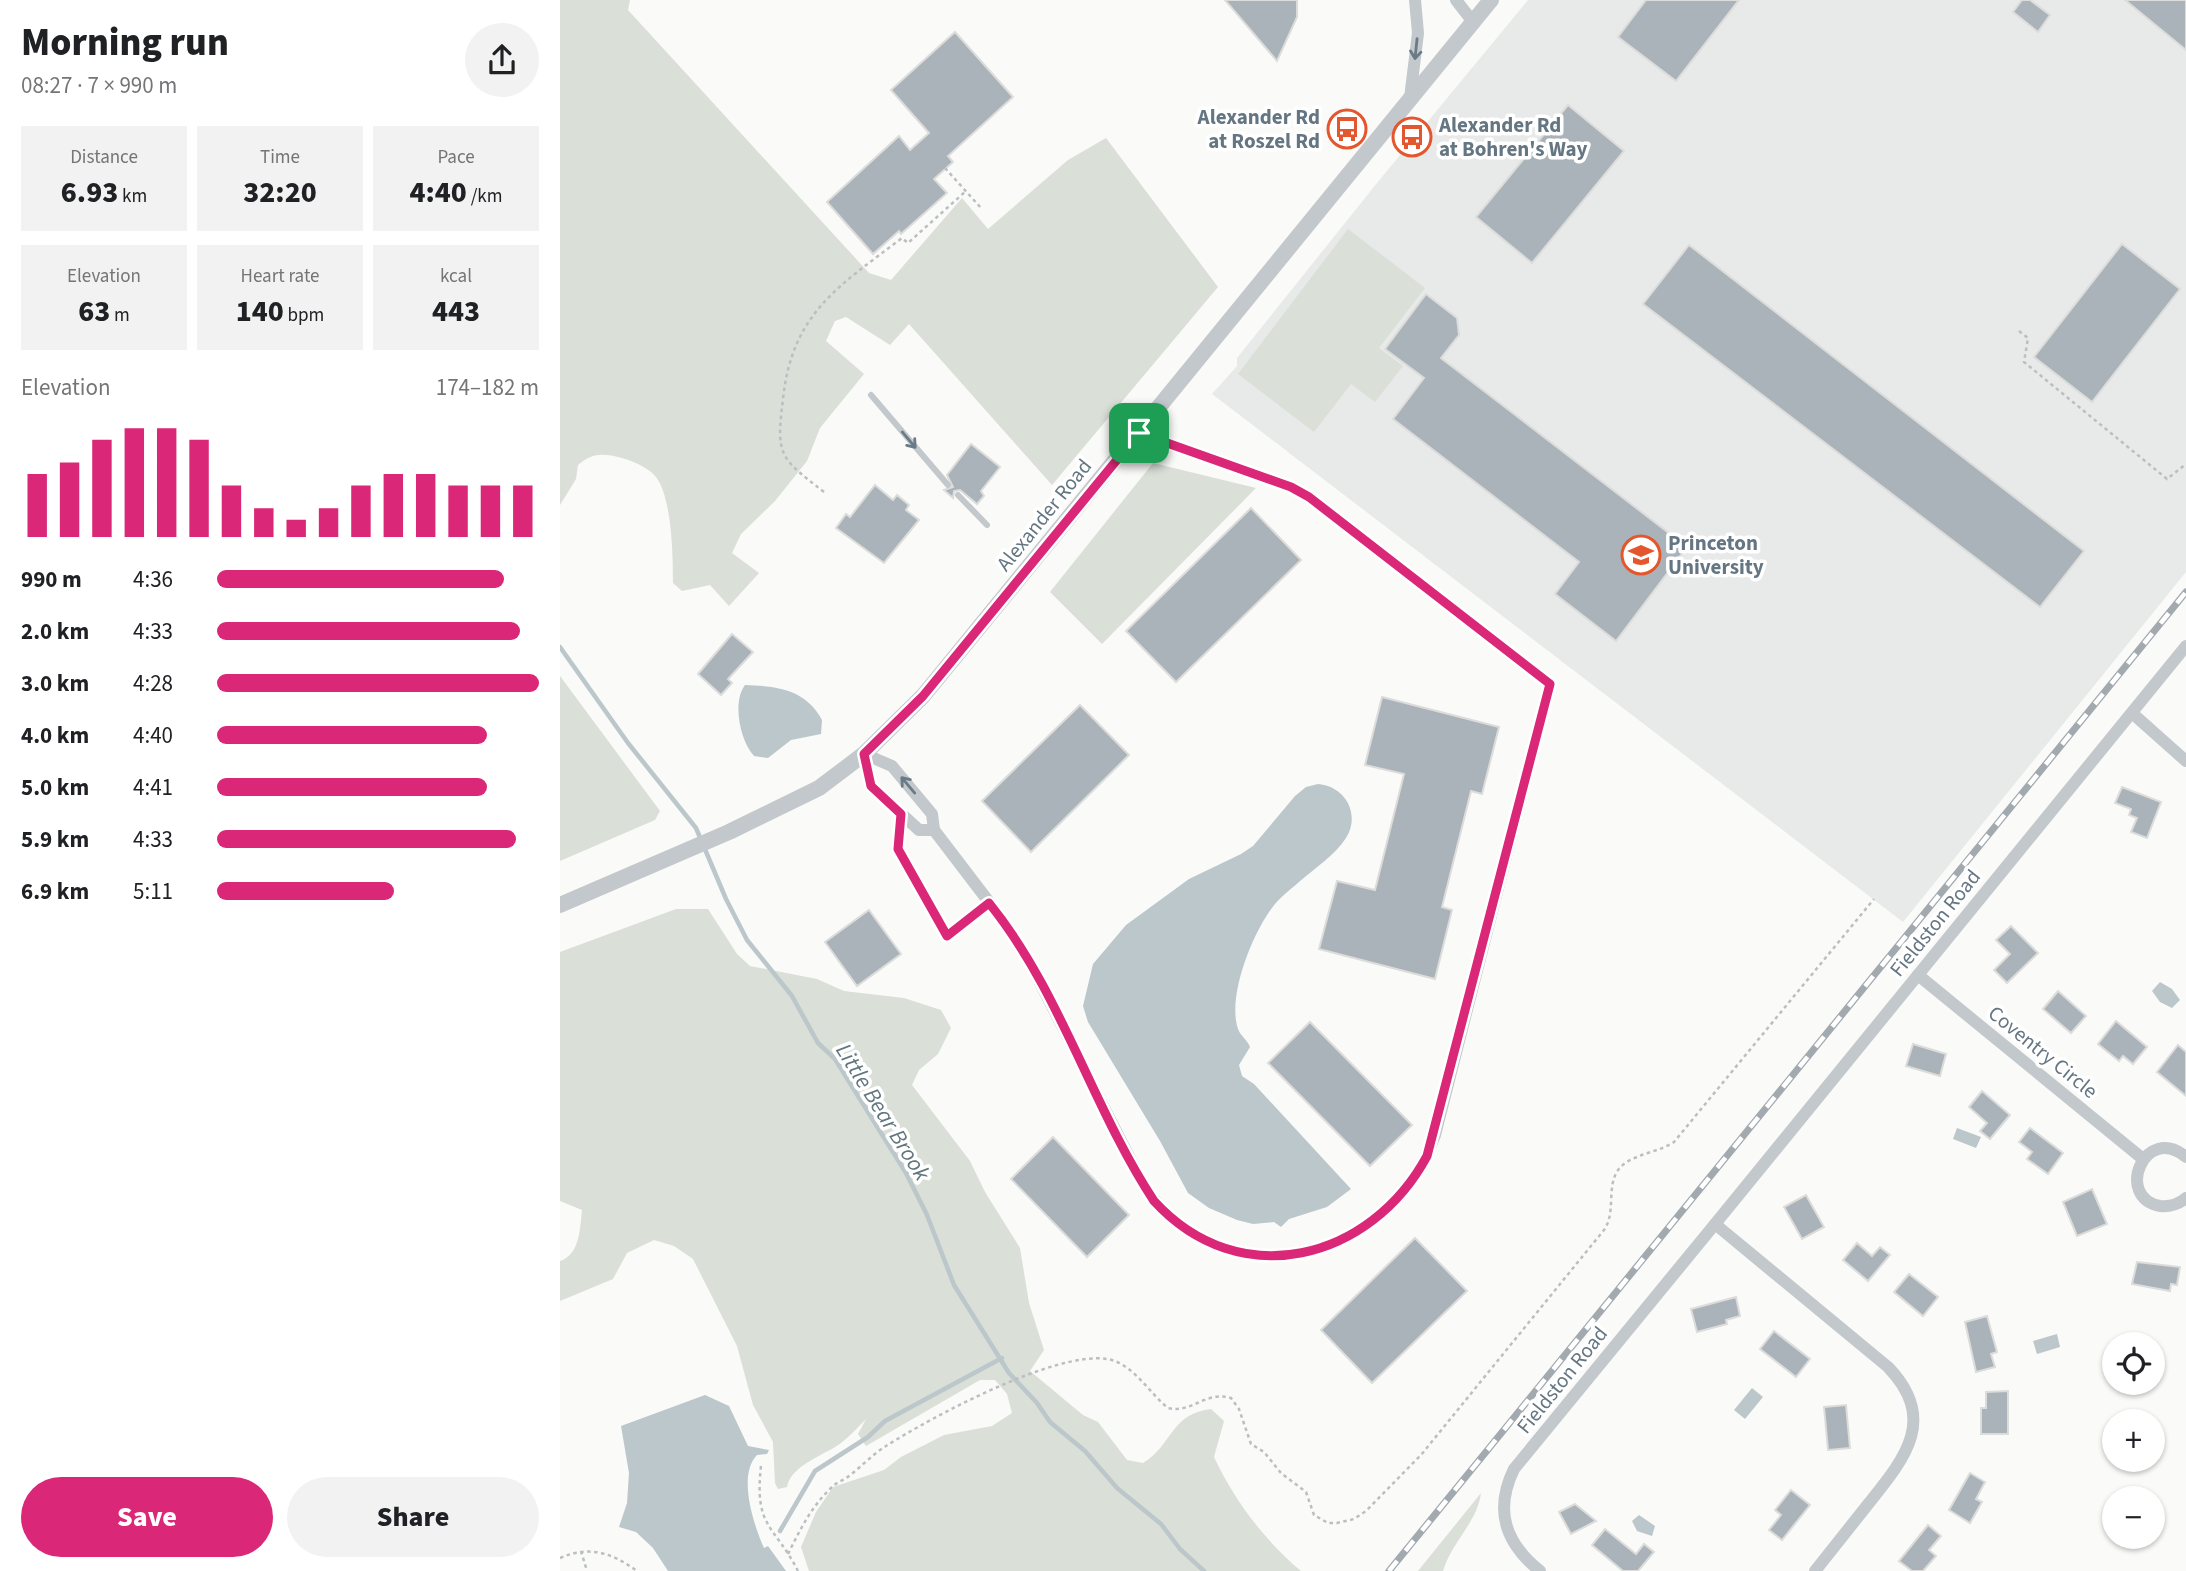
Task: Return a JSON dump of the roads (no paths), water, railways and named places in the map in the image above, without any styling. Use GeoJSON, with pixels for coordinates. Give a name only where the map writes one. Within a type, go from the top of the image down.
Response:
{"type":"FeatureCollection","features":[{"type":"Feature","properties":{"kind":"street"},"geometry":{"type":"LineString","coordinates":[[1410,98],[1418,33],[1415,0]]}},
{"type":"Feature","properties":{"kind":"street"},"geometry":{"type":"LineString","coordinates":[[1456,0],[1473,22]]}},
{"type":"Feature","properties":{"kind":"street","name":"Alexander Road"},"geometry":{"type":"LineString","coordinates":[[560,905],[729,832],[819,788],[864,754],[923,696],[1491,0]]}},
{"type":"Feature","properties":{"kind":"street"},"geometry":{"type":"LineString","coordinates":[[864,754],[892,766],[932,814],[934,830],[1031,965],[1143,1184],[1154,1201],[1186,1232],[1208,1244],[1252,1257],[1300,1252],[1351,1235],[1371,1223],[1417,1175],[1435,1135],[1550,684],[1309,497],[1291,487],[1139,433]]}},
{"type":"Feature","properties":{"kind":"street","name":"Fieldston Road"},"geometry":{"type":"LineString","coordinates":[[1540,1571],[1514,1546],[1506,1530],[1503,1501],[1514,1469],[2186,646]]}},
{"type":"Feature","properties":{"kind":"street"},"geometry":{"type":"LineString","coordinates":[[2132,713],[2186,761]]}},
{"type":"Feature","properties":{"kind":"street"},"geometry":{"type":"LineString","coordinates":[[864,754],[871,786],[919,830],[934,830]]}},
{"type":"Feature","properties":{"kind":"street","name":"Coventry Circle"},"geometry":{"type":"LineString","coordinates":[[1918,975],[2143,1159]]}},
{"type":"Feature","properties":{"kind":"street"},"geometry":{"type":"LineString","coordinates":[[2186,1157],[2177,1151],[2163,1149],[2143,1159],[2137,1180],[2148,1200],[2169,1206],[2186,1198]]}},
{"type":"Feature","properties":{"kind":"street"},"geometry":{"type":"LineString","coordinates":[[1714,1224],[1888,1367],[1907,1391],[1913,1409],[1914,1427],[1903,1460],[1815,1571]]}},
{"type":"Feature","properties":{"kind":"lane"},"geometry":{"type":"LineString","coordinates":[[871,395],[948,485]]}},
{"type":"Feature","properties":{"kind":"lane"},"geometry":{"type":"LineString","coordinates":[[958,495],[987,525]]}},
{"type":"Feature","properties":{"kind":"lane"},"geometry":{"type":"LineString","coordinates":[[901,814],[898,849],[947,936],[989,903]]}},
{"type":"Feature","properties":{"kind":"waterway","name":"Little Bear Brook"},"geometry":{"type":"LineString","coordinates":[[560,647],[628,743],[696,828],[726,899],[747,940],[792,996],[818,1043],[835,1059],[906,1173],[927,1215],[954,1285],[1009,1373],[1037,1403],[1050,1422],[1085,1451],[1117,1488],[1161,1524],[1180,1549],[1204,1571]]}},
{"type":"Feature","properties":{"kind":"waterway"},"geometry":{"type":"LineString","coordinates":[[780,1531],[815,1471],[868,1437],[885,1421],[1002,1358]]}},
{"type":"Feature","properties":{"kind":"railway"},"geometry":{"type":"LineString","coordinates":[[1389,1571],[2186,592]]}},
{"type":"Feature","properties":{"kind":"place","name":"Alexander Rd at Roszel Rd"},"geometry":{"type":"Point","coordinates":[1347,129]}},
{"type":"Feature","properties":{"kind":"place","name":"Alexander Rd at Bohren's Way"},"geometry":{"type":"Point","coordinates":[1412,137]}},
{"type":"Feature","properties":{"kind":"place","name":"Princeton University"},"geometry":{"type":"Point","coordinates":[1641,555]}}]}
